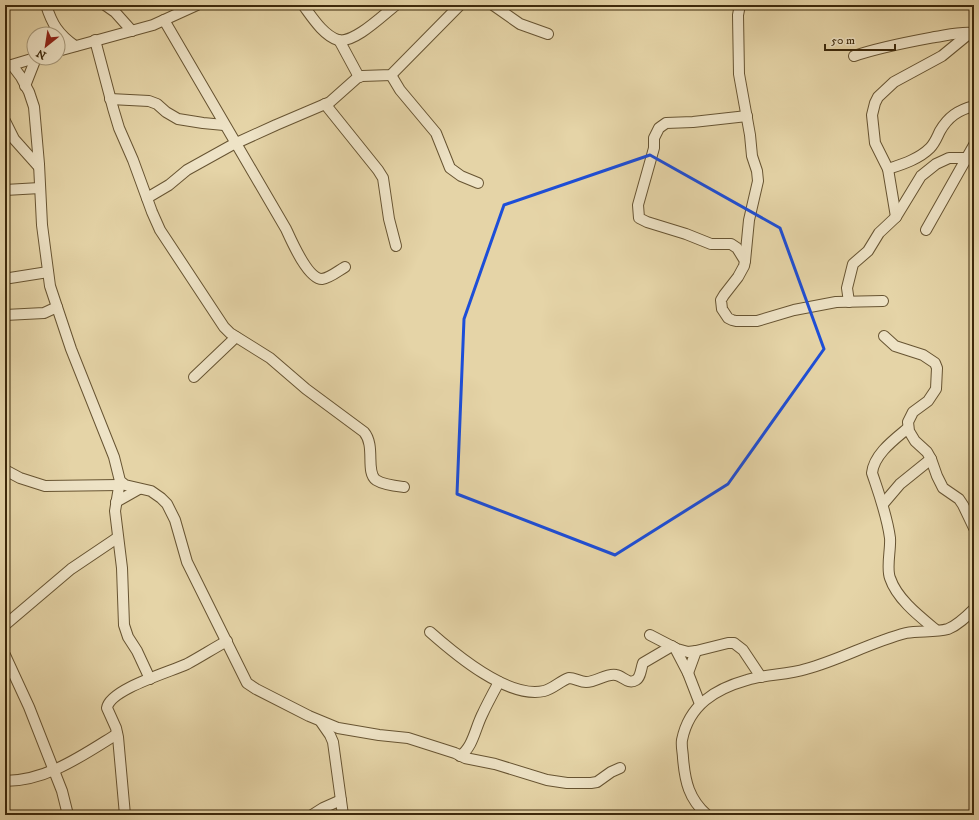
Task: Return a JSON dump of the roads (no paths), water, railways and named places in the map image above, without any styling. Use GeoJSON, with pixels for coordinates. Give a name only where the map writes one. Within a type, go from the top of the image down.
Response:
{"type":"FeatureCollection","features":[{"type":"Feature","properties":{"kind":"street"},"geometry":{"type":"LineString","coordinates":[[46,5],[53,26]]}},
{"type":"Feature","properties":{"kind":"street"},"geometry":{"type":"LineString","coordinates":[[105,5],[115,12],[132,31]]}},
{"type":"Feature","properties":{"kind":"street"},"geometry":{"type":"LineString","coordinates":[[66,49],[153,25],[197,5]]}},
{"type":"Feature","properties":{"kind":"street"},"geometry":{"type":"LineString","coordinates":[[303,5],[329,35],[340,40],[353,38],[396,5]]}},
{"type":"Feature","properties":{"kind":"street"},"geometry":{"type":"LineString","coordinates":[[147,198],[168,185],[186,170],[276,125],[330,102],[359,77],[391,75],[460,5]]}},
{"type":"Feature","properties":{"kind":"street"},"geometry":{"type":"LineString","coordinates":[[493,5],[520,24],[548,34]]}},
{"type":"Feature","properties":{"kind":"street"},"geometry":{"type":"LineString","coordinates":[[740,5],[738,16],[739,74],[747,116],[752,156],[757,171],[758,181],[748,220],[744,266],[742,272],[721,300],[722,309],[728,318],[732,320],[757,321],[778,314],[822,304],[836,302],[883,301]]}},
{"type":"Feature","properties":{"kind":"street"},"geometry":{"type":"LineString","coordinates":[[164,20],[286,229],[300,258],[312,274],[323,279],[345,267]]}},
{"type":"Feature","properties":{"kind":"street"},"geometry":{"type":"LineString","coordinates":[[854,56],[926,39],[963,32],[972,33]]}},
{"type":"Feature","properties":{"kind":"street"},"geometry":{"type":"LineString","coordinates":[[896,217],[888,169],[875,143],[872,115],[875,103],[894,82],[942,56],[972,33]]}},
{"type":"Feature","properties":{"kind":"street"},"geometry":{"type":"LineString","coordinates":[[66,39],[75,46]]}},
{"type":"Feature","properties":{"kind":"street"},"geometry":{"type":"LineString","coordinates":[[95,40],[119,128],[134,160],[160,230],[178,259],[202,291],[224,327],[230,333],[270,358],[306,389],[364,432],[370,441],[371,471],[373,477],[378,481],[404,487]]}},
{"type":"Feature","properties":{"kind":"street"},"geometry":{"type":"LineString","coordinates":[[340,40],[359,77]]}},
{"type":"Feature","properties":{"kind":"street"},"geometry":{"type":"LineString","coordinates":[[26,61],[8,66],[25,86],[34,107],[42,225],[50,286],[71,349],[114,457],[120,483],[114,511],[122,568],[126,632],[138,651],[150,679]]}},
{"type":"Feature","properties":{"kind":"street"},"geometry":{"type":"LineString","coordinates":[[25,86],[33,66]]}},
{"type":"Feature","properties":{"kind":"street"},"geometry":{"type":"LineString","coordinates":[[391,75],[400,90],[436,133],[450,168],[461,176],[478,183]]}},
{"type":"Feature","properties":{"kind":"street"},"geometry":{"type":"LineString","coordinates":[[110,99],[148,100],[157,104],[166,112],[178,119],[224,125]]}},
{"type":"Feature","properties":{"kind":"street"},"geometry":{"type":"LineString","coordinates":[[325,104],[378,170],[382,178],[389,219],[396,246]]}},
{"type":"Feature","properties":{"kind":"street"},"geometry":{"type":"LineString","coordinates":[[888,169],[908,162],[927,151],[932,146],[945,122],[955,113],[974,106]]}},
{"type":"Feature","properties":{"kind":"street"},"geometry":{"type":"LineString","coordinates":[[745,261],[737,248],[733,245],[711,244],[686,234],[647,222],[639,218],[638,211],[644,180],[654,148],[654,138],[659,128],[666,123],[693,122],[747,116]]}},
{"type":"Feature","properties":{"kind":"street"},"geometry":{"type":"LineString","coordinates":[[5,121],[14,139],[39,167]]}},
{"type":"Feature","properties":{"kind":"street"},"geometry":{"type":"LineString","coordinates":[[926,230],[974,145]]}},
{"type":"Feature","properties":{"kind":"street"},"geometry":{"type":"LineString","coordinates":[[849,302],[847,288],[853,264],[868,251],[879,233],[896,217],[921,176],[936,164],[949,158],[968,158]]}},
{"type":"Feature","properties":{"kind":"street"},"geometry":{"type":"LineString","coordinates":[[5,190],[40,188]]}},
{"type":"Feature","properties":{"kind":"street"},"geometry":{"type":"LineString","coordinates":[[5,278],[48,272]]}},
{"type":"Feature","properties":{"kind":"street"},"geometry":{"type":"LineString","coordinates":[[5,315],[44,313],[57,307]]}},
{"type":"Feature","properties":{"kind":"street"},"geometry":{"type":"LineString","coordinates":[[884,336],[895,346],[923,354],[935,363],[938,368],[936,389],[928,401],[914,412],[908,422],[908,428],[911,436],[922,446],[931,459],[937,476],[944,488],[959,499],[971,513],[974,528]]}},
{"type":"Feature","properties":{"kind":"street"},"geometry":{"type":"LineString","coordinates":[[194,377],[236,337]]}},
{"type":"Feature","properties":{"kind":"street"},"geometry":{"type":"LineString","coordinates":[[908,428],[893,440],[880,455],[872,469],[872,473],[883,504],[890,538],[889,577],[896,590],[916,614],[936,630]]}},
{"type":"Feature","properties":{"kind":"street"},"geometry":{"type":"LineString","coordinates":[[883,504],[900,484],[931,459]]}},
{"type":"Feature","properties":{"kind":"street"},"geometry":{"type":"LineString","coordinates":[[5,470],[20,478],[45,486],[120,483],[125,486],[151,491],[161,498],[167,504],[175,520],[187,562],[247,683],[269,696],[321,722],[338,728],[408,738],[465,758],[495,764],[548,780],[567,783],[596,782],[620,768]]}},
{"type":"Feature","properties":{"kind":"street"},"geometry":{"type":"LineString","coordinates":[[116,502],[139,489]]}},
{"type":"Feature","properties":{"kind":"street"},"geometry":{"type":"LineString","coordinates":[[5,625],[71,569],[117,538]]}},
{"type":"Feature","properties":{"kind":"street"},"geometry":{"type":"LineString","coordinates":[[707,815],[698,807],[687,784],[682,741],[687,725],[700,704],[711,695],[747,679],[788,674],[807,669],[907,633],[946,629],[956,625],[974,609]]}},
{"type":"Feature","properties":{"kind":"street"},"geometry":{"type":"LineString","coordinates":[[430,632],[449,649],[484,674],[499,682],[531,691],[546,690],[569,678],[587,682],[616,674],[632,682],[638,678],[643,663],[673,647]]}},
{"type":"Feature","properties":{"kind":"street"},"geometry":{"type":"LineString","coordinates":[[650,635],[673,647],[688,652],[734,643],[743,650],[761,677]]}},
{"type":"Feature","properties":{"kind":"street"},"geometry":{"type":"LineString","coordinates":[[125,815],[118,734],[107,708],[110,701],[121,692],[186,664],[227,641]]}},
{"type":"Feature","properties":{"kind":"street"},"geometry":{"type":"LineString","coordinates":[[673,647],[688,673],[700,704]]}},
{"type":"Feature","properties":{"kind":"street"},"geometry":{"type":"LineString","coordinates":[[688,673],[696,651]]}},
{"type":"Feature","properties":{"kind":"street"},"geometry":{"type":"LineString","coordinates":[[5,656],[29,707],[62,791],[68,815]]}},
{"type":"Feature","properties":{"kind":"street"},"geometry":{"type":"LineString","coordinates":[[460,756],[468,747],[481,716],[499,682]]}},
{"type":"Feature","properties":{"kind":"street"},"geometry":{"type":"LineString","coordinates":[[321,722],[333,742],[343,815]]}},
{"type":"Feature","properties":{"kind":"street"},"geometry":{"type":"LineString","coordinates":[[5,781],[18,781],[64,766],[118,734]]}},
{"type":"Feature","properties":{"kind":"street"},"geometry":{"type":"LineString","coordinates":[[312,815],[341,800]]}}]}
